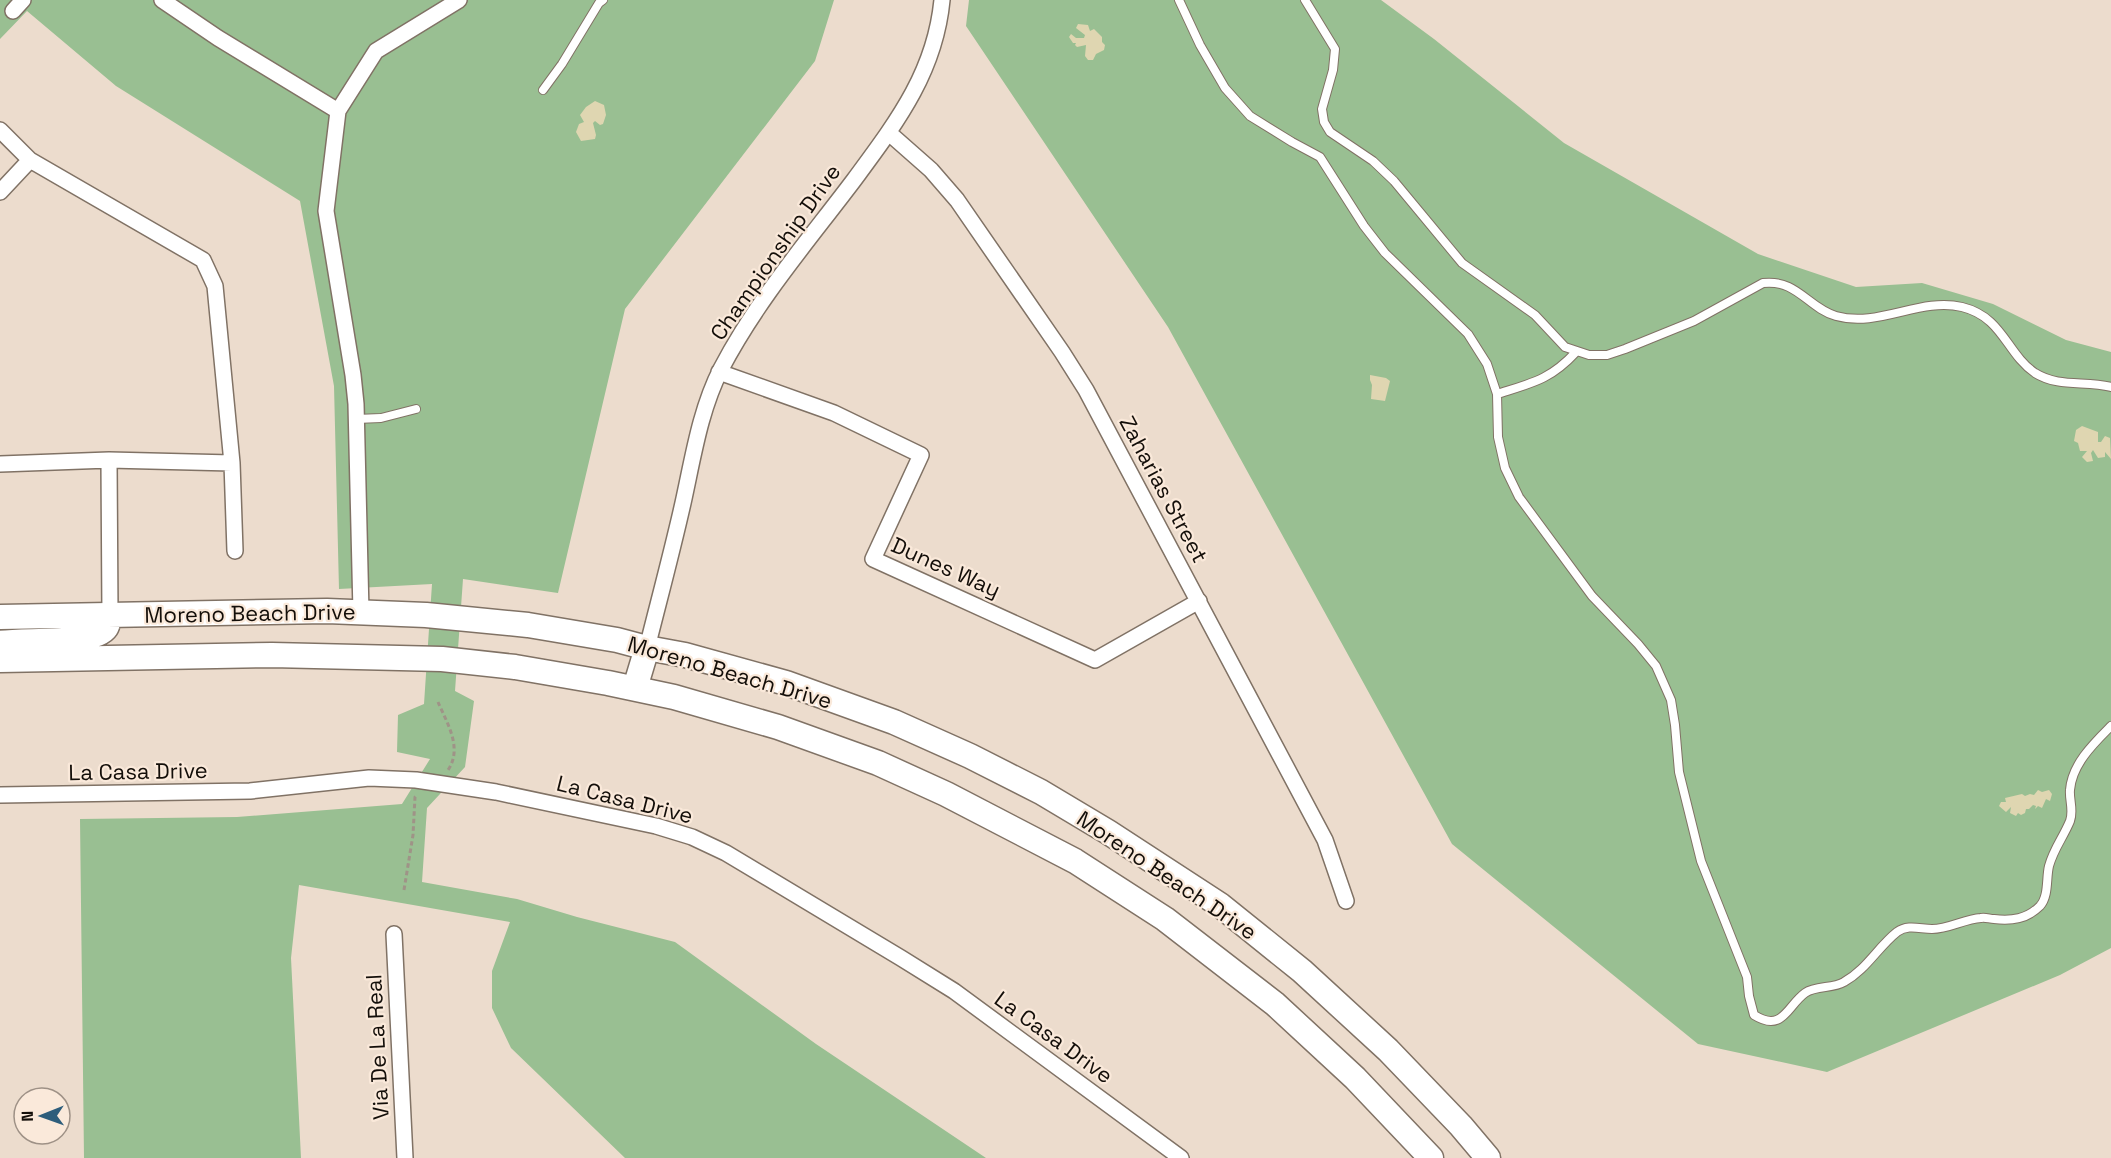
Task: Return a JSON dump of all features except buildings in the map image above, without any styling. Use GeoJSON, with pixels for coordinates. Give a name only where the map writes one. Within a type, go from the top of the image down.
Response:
{"type":"FeatureCollection","features":[{"type":"Feature","properties":{"kind":"main road","name":"Moreno Beach Drive"},"geometry":{"type":"LineString","coordinates":[[0,617],[327,611],[426,615],[528,625],[617,640],[685,655],[786,682],[894,722],[1041,792],[1108,832],[1220,905],[1302,971],[1388,1050],[1461,1126],[1488,1158]]}},
{"type":"Feature","properties":{"kind":"main road"},"geometry":{"type":"LineString","coordinates":[[0,643],[96,636],[106,628],[110,615]]}},
{"type":"Feature","properties":{"kind":"main road"},"geometry":{"type":"LineString","coordinates":[[635,688],[647,648]]}},
{"type":"Feature","properties":{"kind":"main road","name":"Moreno Beach Drive"},"geometry":{"type":"LineString","coordinates":[[0,660],[272,655],[441,659],[515,667],[635,688],[778,726],[878,763],[946,794],[1075,861],[1165,919],[1275,1004],[1354,1078],[1431,1158]]}},
{"type":"Feature","properties":{"kind":"street"},"geometry":{"type":"LineString","coordinates":[[162,0],[218,38],[338,111]]}},
{"type":"Feature","properties":{"kind":"street"},"geometry":{"type":"LineString","coordinates":[[361,612],[353,375],[326,211],[338,111],[376,51],[459,0]]}},
{"type":"Feature","properties":{"kind":"street","name":"Championship Drive"},"geometry":{"type":"LineString","coordinates":[[647,648],[699,431],[719,372],[753,313],[889,133],[911,99],[925,72],[937,34],[942,0]]}},
{"type":"Feature","properties":{"kind":"street"},"geometry":{"type":"LineString","coordinates":[[0,130],[30,160],[203,260],[215,286],[232,463],[235,551]]}},
{"type":"Feature","properties":{"kind":"street","name":"Zaharias Street"},"geometry":{"type":"LineString","coordinates":[[889,133],[931,170],[957,200],[1086,390],[1325,840],[1346,901]]}},
{"type":"Feature","properties":{"kind":"street"},"geometry":{"type":"LineString","coordinates":[[0,192],[30,160]]}},
{"type":"Feature","properties":{"kind":"street","name":"Dunes Way"},"geometry":{"type":"LineString","coordinates":[[719,372],[834,413],[921,455],[873,559],[1095,660],[1199,601]]}},
{"type":"Feature","properties":{"kind":"street"},"geometry":{"type":"LineString","coordinates":[[0,464],[108,460],[232,463]]}},
{"type":"Feature","properties":{"kind":"street"},"geometry":{"type":"LineString","coordinates":[[108,460],[110,615]]}},
{"type":"Feature","properties":{"kind":"street","name":"La Casa Drive"},"geometry":{"type":"LineString","coordinates":[[0,795],[250,791],[369,778],[416,780],[496,792],[656,826],[692,837],[726,853],[954,991],[1181,1158]]}},
{"type":"Feature","properties":{"kind":"street","name":"Via De La Real"},"geometry":{"type":"LineString","coordinates":[[394,934],[405,1158]]}},
{"type":"Feature","properties":{"kind":"lane"},"geometry":{"type":"LineString","coordinates":[[543,90],[603,0]]}},
{"type":"Feature","properties":{"kind":"lane"},"geometry":{"type":"LineString","coordinates":[[1179,0],[1200,45],[1225,88],[1250,116],[1320,157],[1364,226],[1385,253],[1468,334],[1487,364],[1497,394],[1498,437],[1505,468],[1519,496],[1592,596],[1656,666],[1671,700],[1676,725],[1679,772],[1701,861],[1747,977],[1754,1015],[1769,1021],[1781,1018],[1806,993],[1843,983],[1860,971],[1898,932],[1908,927],[1933,929],[1982,917],[2005,920],[2025,918],[2042,904],[2054,849],[2071,819],[2069,791],[2077,765],[2111,726]]}},
{"type":"Feature","properties":{"kind":"lane"},"geometry":{"type":"LineString","coordinates":[[1305,0],[1335,49],[1335,60],[1322,109],[1324,122],[1330,132],[1373,161],[1395,181],[1462,262],[1535,315],[1565,347],[1589,355],[1607,355],[1644,343],[1694,321],[1763,283],[1772,282],[1800,292],[1822,309],[1836,316],[1881,318],[1918,308],[1950,304],[1966,308],[1984,315],[2008,341],[2018,356],[2036,373],[2066,384],[2111,387]]}},
{"type":"Feature","properties":{"kind":"lane"},"geometry":{"type":"LineString","coordinates":[[1497,394],[1544,379],[1561,368],[1576,352]]}},
{"type":"Feature","properties":{"kind":"lane"},"geometry":{"type":"LineString","coordinates":[[356,419],[381,418],[416,409]]}},
{"type":"Feature","properties":{"kind":"green space"},"geometry":{"type":"Polygon","coordinates":[[[0,0],[834,0],[815,61],[625,309],[558,593],[463,579],[455,691],[474,701],[465,767],[427,808],[422,882],[517,899],[675,942],[816,1044],[986,1158],[625,1158],[511,1048],[492,1008],[492,971],[510,922],[299,885],[291,958],[301,1158],[84,1158],[80,819],[237,817],[402,804],[430,759],[397,752],[398,715],[424,704],[432,584],[339,589],[334,386],[300,201],[116,86],[27,11],[0,39],[0,0]]]}},
{"type":"Feature","properties":{"kind":"green space"},"geometry":{"type":"Polygon","coordinates":[[[969,0],[1381,0],[1434,39],[1564,143],[1758,254],[1856,287],[1922,283],[1993,304],[2066,340],[2111,352],[2111,948],[2060,975],[1827,1072],[1698,1044],[1452,844],[1168,327],[966,26],[969,0]]]}},
{"type":"Feature","properties":{"kind":"sand"},"geometry":{"type":"Polygon","coordinates":[[[1078,24],[1088,25],[1090,31],[1094,29],[1102,37],[1104,50],[1096,54],[1093,60],[1088,60],[1085,56],[1086,45],[1077,47],[1069,37],[1071,34],[1076,38],[1084,38],[1085,35],[1076,28],[1078,24]]]}},
{"type":"Feature","properties":{"kind":"sand"},"geometry":{"type":"Polygon","coordinates":[[[595,101],[604,105],[606,115],[603,124],[600,125],[595,121],[593,123],[595,139],[581,141],[576,132],[579,124],[584,122],[580,115],[595,101]]]}},
{"type":"Feature","properties":{"kind":"sand"},"geometry":{"type":"Polygon","coordinates":[[[1370,375],[1390,381],[1385,401],[1371,399],[1370,375]]]}},
{"type":"Feature","properties":{"kind":"sand"},"geometry":{"type":"Polygon","coordinates":[[[2082,426],[2098,432],[2098,442],[2101,442],[2105,436],[2110,438],[2111,459],[2105,452],[2105,457],[2098,458],[2093,450],[2091,453],[2093,461],[2087,462],[2082,457],[2087,451],[2080,451],[2078,443],[2074,441],[2076,430],[2082,426]]]}},
{"type":"Feature","properties":{"kind":"sand"},"geometry":{"type":"Polygon","coordinates":[[[2038,790],[2042,792],[2049,790],[2052,794],[2050,801],[2046,799],[2042,808],[2038,806],[2035,809],[2036,806],[2033,805],[2026,809],[2025,813],[2021,815],[2018,813],[2016,816],[2010,813],[2011,807],[2006,812],[1999,806],[2001,802],[2006,802],[2005,798],[2022,794],[2034,795],[2038,790]]]}}]}
